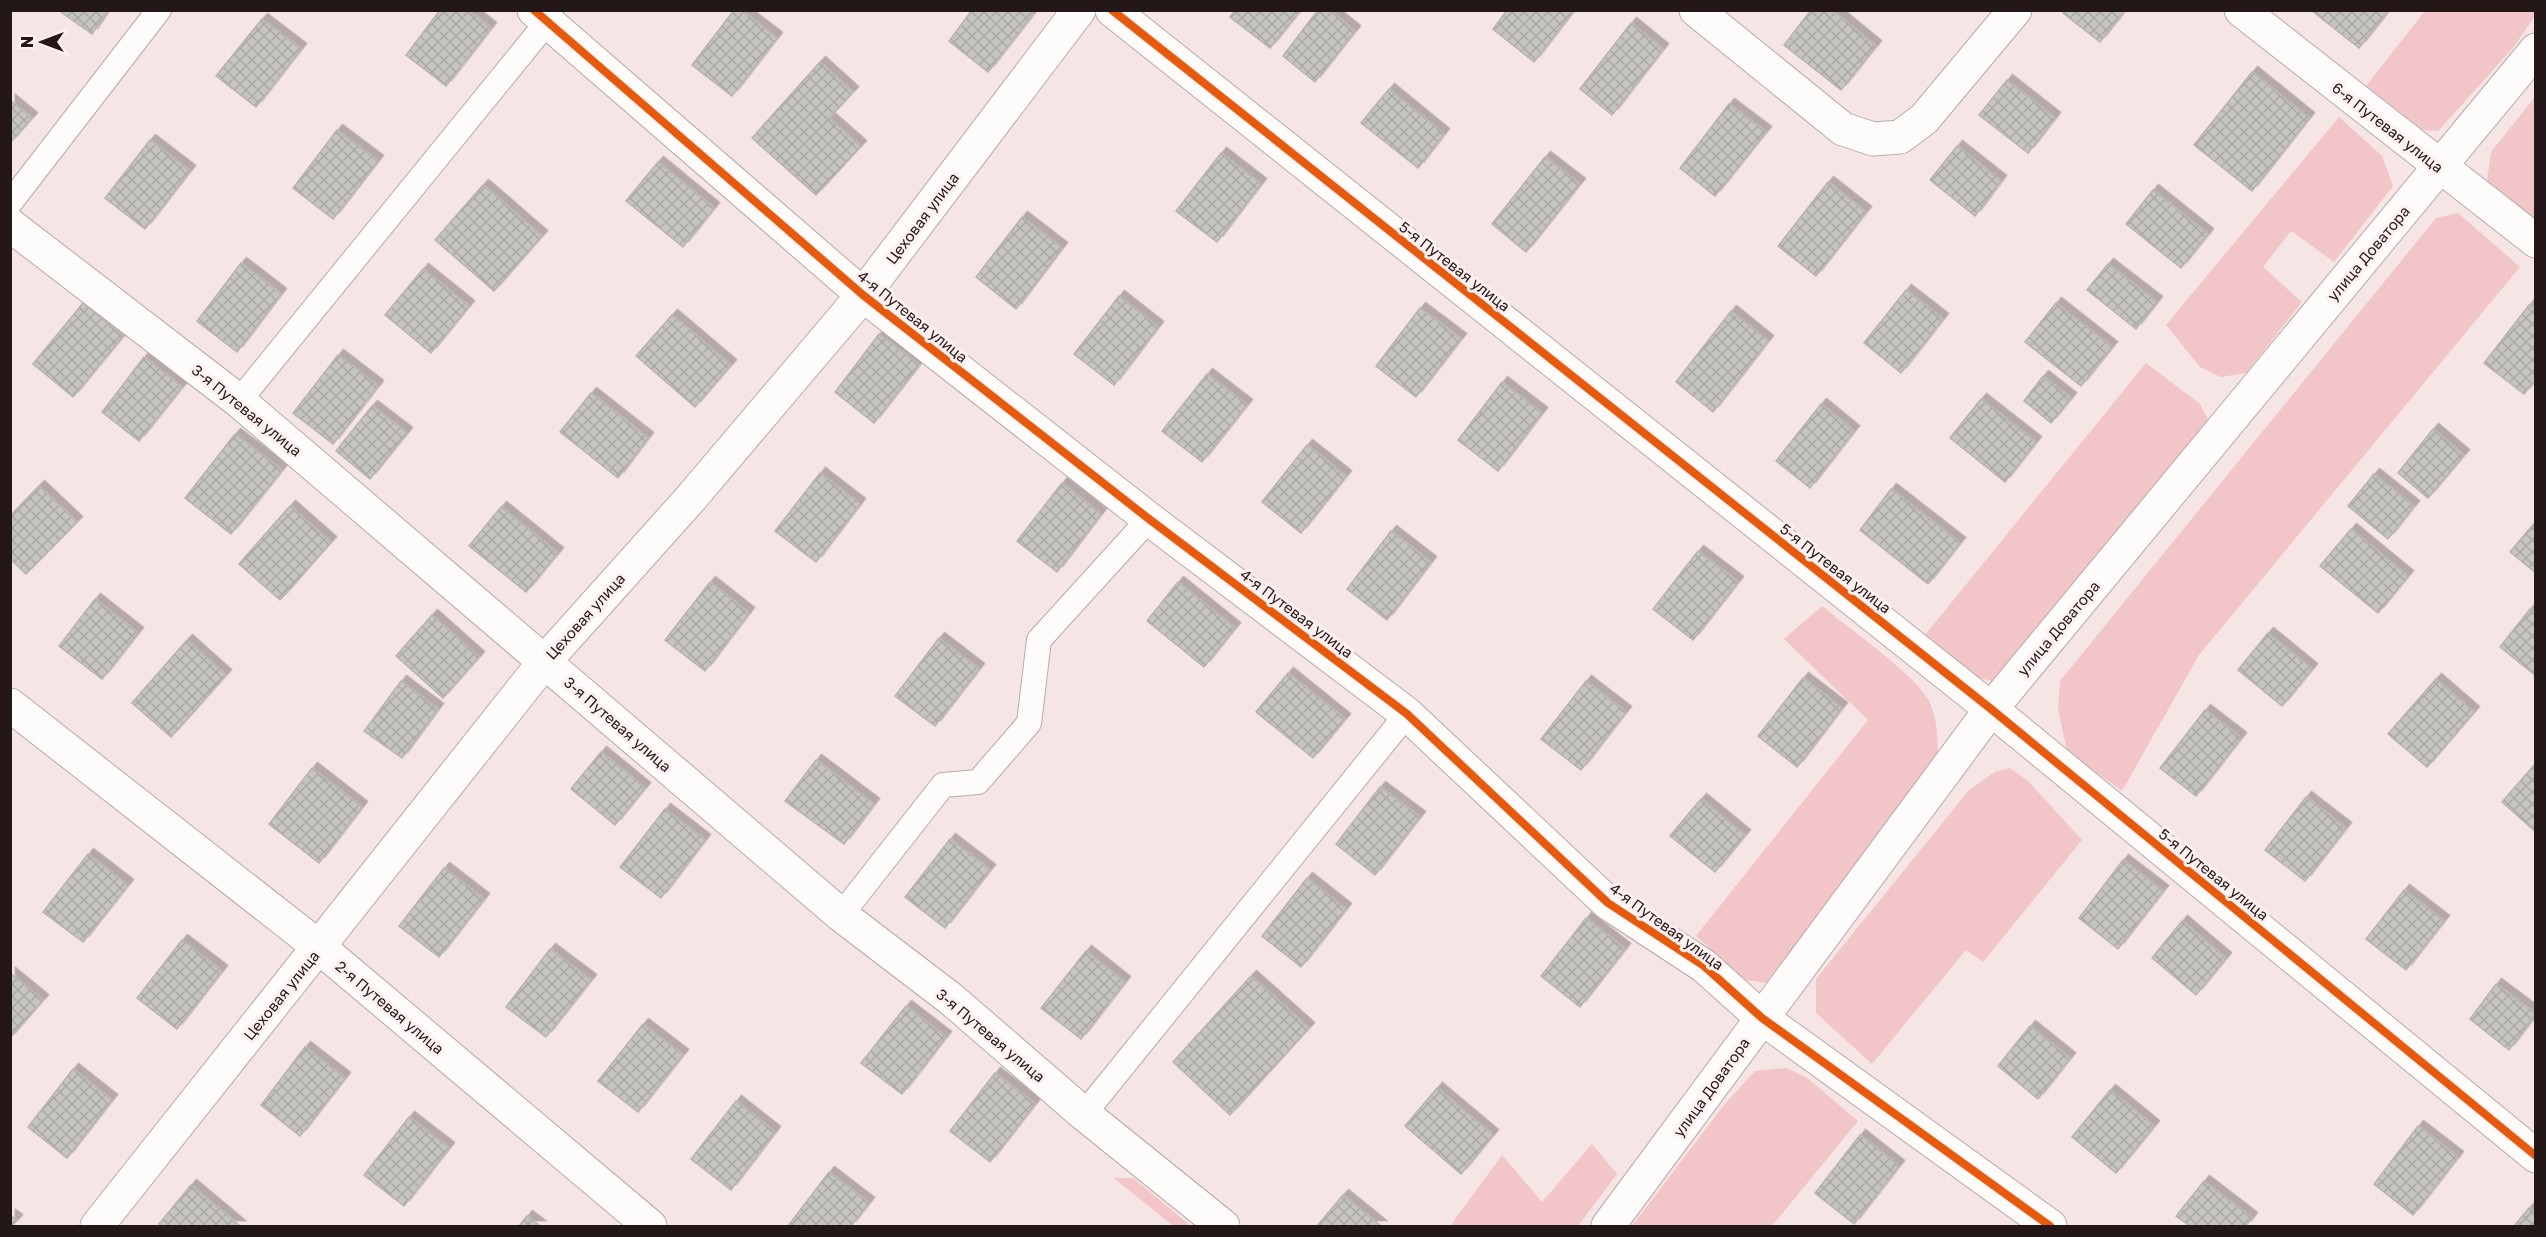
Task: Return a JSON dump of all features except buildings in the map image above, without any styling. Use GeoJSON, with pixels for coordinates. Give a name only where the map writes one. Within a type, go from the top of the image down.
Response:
{"type":"FeatureCollection","features":[{"type":"Feature","properties":{"kind":"street","name":"Цеховая улица"},"geometry":{"type":"LineString","coordinates":[[97,1227],[545,661],[691,498],[863,295],[1078,10]]}},
{"type":"Feature","properties":{"kind":"street","name":"5-я Путевая улица"},"geometry":{"type":"LineString","coordinates":[[1112,10],[1991,709],[2535,1156]]}},
{"type":"Feature","properties":{"kind":"street"},"geometry":{"type":"LineString","coordinates":[[1696,10],[1843,129],[1873,139],[1900,137],[1924,119],[2015,10]]}},
{"type":"Feature","properties":{"kind":"street","name":"6-я Путевая улица"},"geometry":{"type":"LineString","coordinates":[[2241,10],[2535,241]]}},
{"type":"Feature","properties":{"kind":"street","name":"4-я Путевая улица"},"geometry":{"type":"LineString","coordinates":[[541,16],[863,295],[1149,519],[1407,714],[1608,903],[1704,966],[1762,1018],[2050,1227]]}},
{"type":"Feature","properties":{"kind":"street","name":"улица Доватора"},"geometry":{"type":"LineString","coordinates":[[1608,1227],[1991,709],[2535,50]]}},
{"type":"Feature","properties":{"kind":"street","name":"3-я Путевая улица"},"geometry":{"type":"LineString","coordinates":[[10,225],[239,401],[841,915],[951,999],[1084,1114],[1223,1227]]}},
{"type":"Feature","properties":{"kind":"street","name":"2-я Путевая улица"},"geometry":{"type":"LineString","coordinates":[[10,705],[319,947],[650,1227]]}},
{"type":"Feature","properties":{"kind":"lane"},"geometry":{"type":"LineString","coordinates":[[10,203],[159,10]]}},
{"type":"Feature","properties":{"kind":"lane"},"geometry":{"type":"LineString","coordinates":[[239,401],[541,16]]}},
{"type":"Feature","properties":{"kind":"lane"},"geometry":{"type":"LineString","coordinates":[[841,915],[943,785],[978,782],[1029,723],[1039,640],[1149,519]]}},
{"type":"Feature","properties":{"kind":"lane"},"geometry":{"type":"LineString","coordinates":[[1084,1114],[1407,714]]}},
{"type":"Feature","properties":{"kind":"shaded area"},"geometry":{"type":"Polygon","coordinates":[[[2425,11],[2535,11],[2535,16],[2513,48],[2438,131],[2423,130],[2366,86],[2425,11]]]}},
{"type":"Feature","properties":{"kind":"shaded area"},"geometry":{"type":"Polygon","coordinates":[[[2535,97],[2535,221],[2487,182],[2491,152],[2535,97]]]}},
{"type":"Feature","properties":{"kind":"shaded area"},"geometry":{"type":"Polygon","coordinates":[[[2339,117],[2382,156],[2393,186],[2334,262],[2291,231],[2263,267],[2302,302],[2246,373],[2221,377],[2200,367],[2166,325],[2339,117]]]}},
{"type":"Feature","properties":{"kind":"shaded area"},"geometry":{"type":"Polygon","coordinates":[[[2458,213],[2520,267],[2199,655],[2122,791],[2067,751],[2058,709],[2060,681],[2436,218],[2458,213]]]}},
{"type":"Feature","properties":{"kind":"shaded area"},"geometry":{"type":"Polygon","coordinates":[[[2146,363],[2200,404],[2210,423],[1992,681],[1971,676],[1925,635],[2146,363]]]}},
{"type":"Feature","properties":{"kind":"shaded area"},"geometry":{"type":"Polygon","coordinates":[[[1822,606],[1897,666],[1922,691],[1929,701],[1936,723],[1938,760],[1766,983],[1745,980],[1696,936],[1868,720],[1784,639],[1822,606]]]}},
{"type":"Feature","properties":{"kind":"shaded area"},"geometry":{"type":"Polygon","coordinates":[[[2010,768],[2028,781],[2082,840],[1983,962],[1966,950],[1872,1064],[1816,1013],[1816,979],[1969,790],[1995,772],[2010,768]]]}},
{"type":"Feature","properties":{"kind":"shaded area"},"geometry":{"type":"Polygon","coordinates":[[[1786,1068],[1806,1077],[1858,1121],[1772,1226],[1632,1226],[1724,1105],[1755,1071],[1786,1068]]]}},
{"type":"Feature","properties":{"kind":"shaded area"},"geometry":{"type":"Polygon","coordinates":[[[1592,1144],[1617,1174],[1578,1226],[1450,1226],[1502,1155],[1542,1202],[1592,1144]]]}},
{"type":"Feature","properties":{"kind":"shaded area"},"geometry":{"type":"Polygon","coordinates":[[[1114,1178],[1133,1178],[1191,1226],[1173,1226],[1114,1178]]]}},
{"type":"Feature","properties":{"kind":"cycle path"},"geometry":{"type":"LineString","coordinates":[[534,10],[863,295],[1149,519],[1407,714],[1608,903],[1704,966],[1762,1018],[2050,1226]]}},
{"type":"Feature","properties":{"kind":"cycle path"},"geometry":{"type":"LineString","coordinates":[[1112,10],[1991,709],[2536,1156]]}}]}
